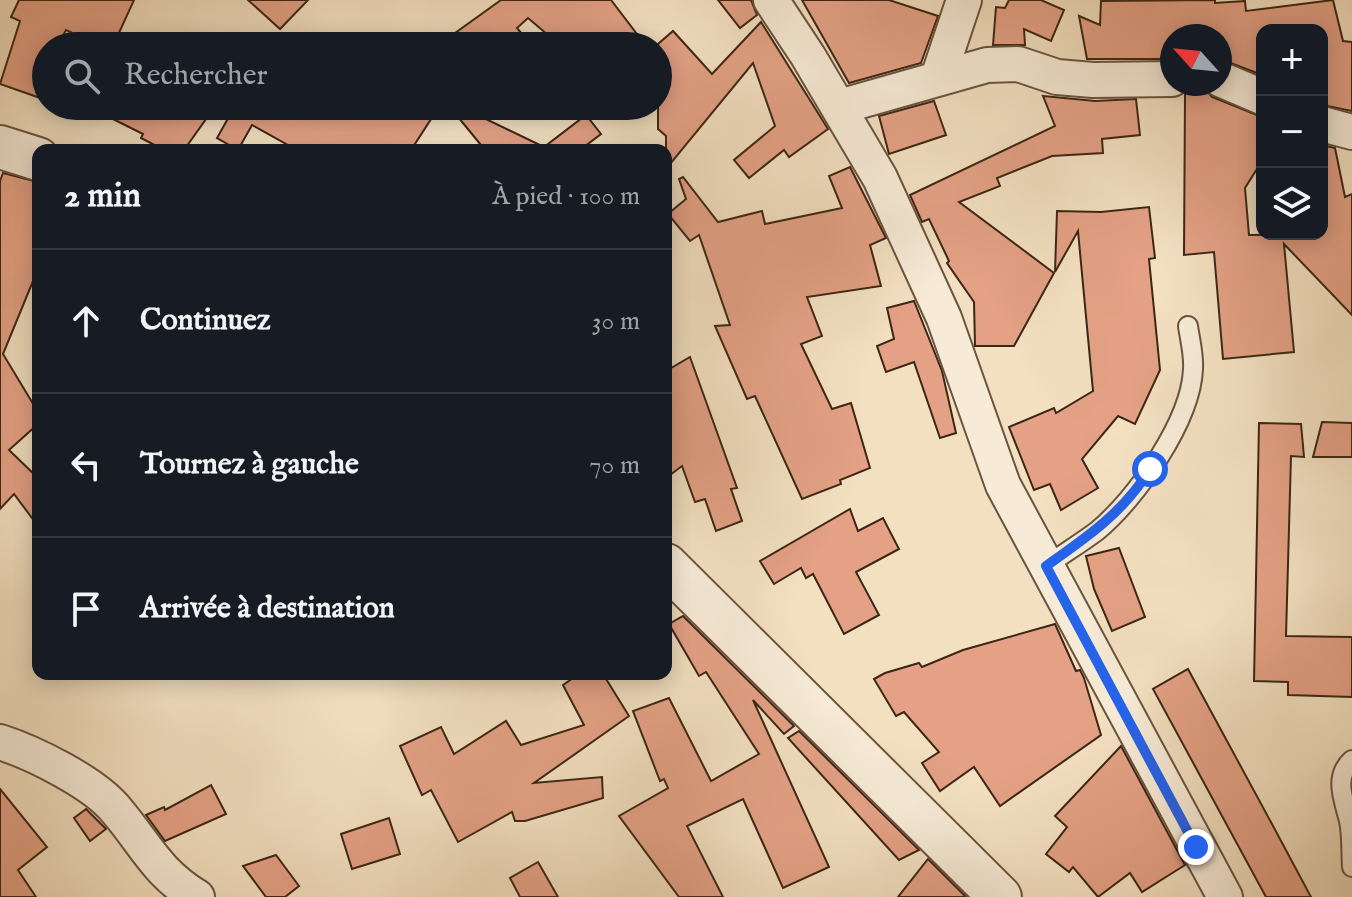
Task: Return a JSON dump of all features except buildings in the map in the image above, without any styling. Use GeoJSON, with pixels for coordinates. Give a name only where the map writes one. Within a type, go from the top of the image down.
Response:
{"type":"FeatureCollection","features":[{"type":"Feature","properties":{"kind":"street"},"geometry":{"type":"LineString","coordinates":[[771,0],[839,107],[912,243],[944,318],[1003,485],[1225,897]]}},
{"type":"Feature","properties":{"kind":"street"},"geometry":{"type":"LineString","coordinates":[[938,78],[964,0]]}},
{"type":"Feature","properties":{"kind":"street"},"geometry":{"type":"LineString","coordinates":[[839,107],[987,65],[1018,64],[1069,78],[1160,79]]}},
{"type":"Feature","properties":{"kind":"street"},"geometry":{"type":"LineString","coordinates":[[1232,84],[1260,96]]}},
{"type":"Feature","properties":{"kind":"street"},"geometry":{"type":"LineString","coordinates":[[1328,126],[1352,132]]}},
{"type":"Feature","properties":{"kind":"street"},"geometry":{"type":"LineString","coordinates":[[0,147],[32,157]]}},
{"type":"Feature","properties":{"kind":"street"},"geometry":{"type":"LineString","coordinates":[[672,571],[1000,897]]}},
{"type":"Feature","properties":{"kind":"street"},"geometry":{"type":"LineString","coordinates":[[0,742],[75,778],[116,808],[146,854],[180,887],[197,897]]}},
{"type":"Feature","properties":{"kind":"lane"},"geometry":{"type":"LineString","coordinates":[[1046,566],[1098,530],[1138,489],[1154,463],[1177,422],[1189,392],[1194,369],[1188,326]]}},
{"type":"Feature","properties":{"kind":"lane"},"geometry":{"type":"LineString","coordinates":[[1352,760],[1346,765],[1340,790],[1350,823],[1352,867]]}},
{"type":"Feature","properties":{"kind":"route"},"geometry":{"type":"LineString","coordinates":[[1150,469],[1138,489],[1098,530],[1046,566],[1196,847]]}}]}
